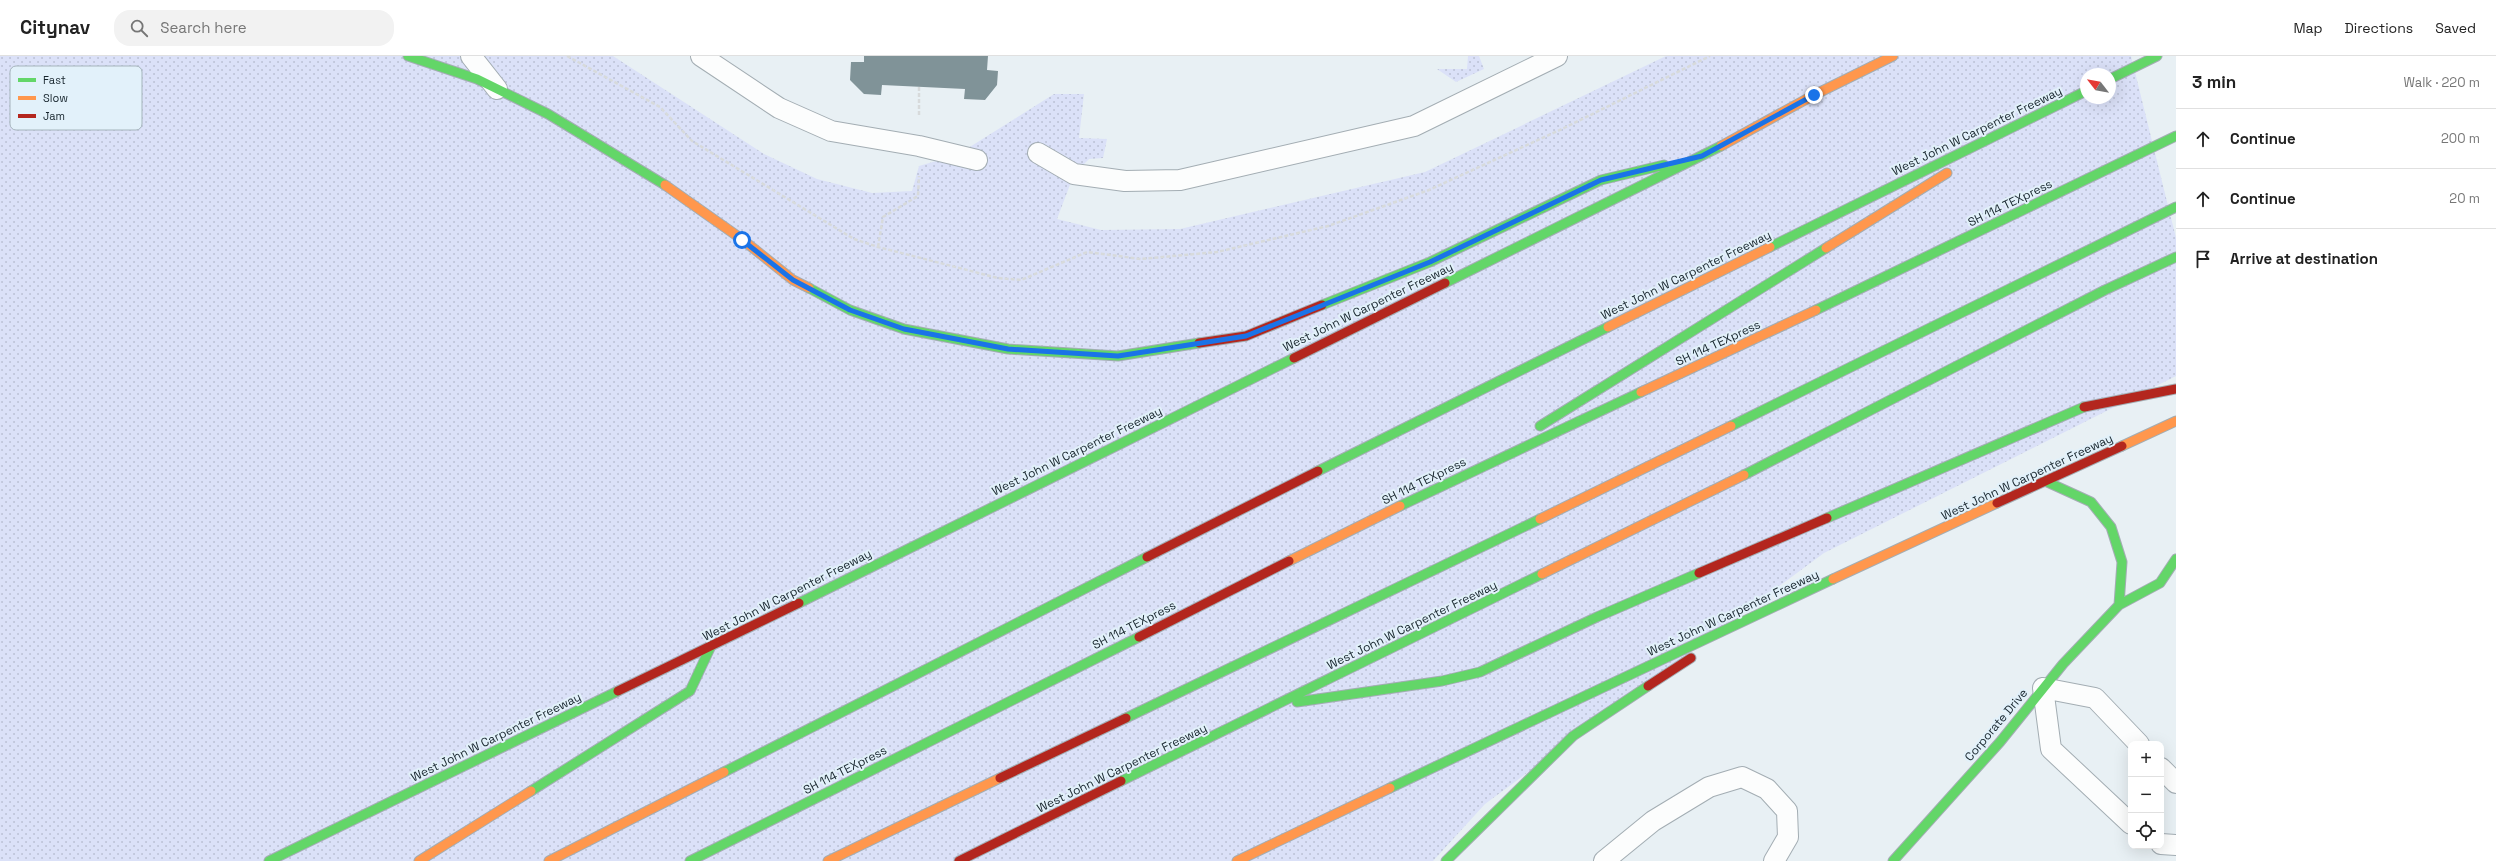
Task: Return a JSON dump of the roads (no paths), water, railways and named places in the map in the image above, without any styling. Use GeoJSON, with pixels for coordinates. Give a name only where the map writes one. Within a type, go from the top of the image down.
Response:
{"type":"FeatureCollection","features":[{"type":"Feature","properties":{"kind":"main road"},"geometry":{"type":"LineString","coordinates":[[408,56],[477,79],[548,114],[647,173],[742,240],[793,280],[850,310],[904,329],[1000,348],[1118,356],[1246,336],[1430,262],[1601,180],[1702,156]]}},
{"type":"Feature","properties":{"kind":"main road","name":"West John W Carpenter Freeway"},"geometry":{"type":"LineString","coordinates":[[269,861],[711,646],[1702,156],[1814,95],[1893,56]]}},
{"type":"Feature","properties":{"kind":"main road"},"geometry":{"type":"LineString","coordinates":[[2116,76],[2157,56]]}},
{"type":"Feature","properties":{"kind":"main road"},"geometry":{"type":"LineString","coordinates":[[1814,95],[1842,71]]}},
{"type":"Feature","properties":{"kind":"main road","name":"West John W Carpenter Freeway"},"geometry":{"type":"LineString","coordinates":[[549,861],[1301,479],[2080,94]]}},
{"type":"Feature","properties":{"kind":"main road"},"geometry":{"type":"LineString","coordinates":[[1972,158],[2059,104]]}},
{"type":"Feature","properties":{"kind":"main road","name":"SH 114 TEXpress"},"geometry":{"type":"LineString","coordinates":[[690,861],[1452,480],[1855,292],[2176,136]]}},
{"type":"Feature","properties":{"kind":"main road"},"geometry":{"type":"LineString","coordinates":[[1533,430],[1958,167]]}},
{"type":"Feature","properties":{"kind":"main road"},"geometry":{"type":"LineString","coordinates":[[828,861],[1630,476],[2176,207]]}},
{"type":"Feature","properties":{"kind":"main road","name":"West John W Carpenter Freeway"},"geometry":{"type":"LineString","coordinates":[[958,861],[1782,456],[2106,290],[2176,257]]}},
{"type":"Feature","properties":{"kind":"main road"},"geometry":{"type":"LineString","coordinates":[[1278,704],[1442,681],[1480,672],[1605,614],[2086,406],[2176,388]]}},
{"type":"Feature","properties":{"kind":"main road","name":"West John W Carpenter Freeway"},"geometry":{"type":"LineString","coordinates":[[1237,861],[1757,614],[2176,421]]}},
{"type":"Feature","properties":{"kind":"main road"},"geometry":{"type":"LineString","coordinates":[[1452,480],[1520,438]]}},
{"type":"Feature","properties":{"kind":"main road"},"geometry":{"type":"LineString","coordinates":[[2045,481],[2091,502],[2111,527],[2122,562],[2119,605]]}},
{"type":"Feature","properties":{"kind":"main road","name":"Corporate Drive"},"geometry":{"type":"LineString","coordinates":[[1893,861],[2000,742],[2043,688],[2119,605],[2160,582],[2176,559]]}},
{"type":"Feature","properties":{"kind":"main road"},"geometry":{"type":"LineString","coordinates":[[1446,861],[1573,736],[1757,614]]}},
{"type":"Feature","properties":{"kind":"main road"},"geometry":{"type":"LineString","coordinates":[[419,861],[690,691],[711,646]]}},
{"type":"Feature","properties":{"kind":"lane"},"geometry":{"type":"LineString","coordinates":[[471,56],[497,89]]}},
{"type":"Feature","properties":{"kind":"lane"},"geometry":{"type":"LineString","coordinates":[[701,56],[780,108],[831,131],[919,146],[977,160]]}},
{"type":"Feature","properties":{"kind":"lane"},"geometry":{"type":"LineString","coordinates":[[1038,153],[1074,174],[1125,181],[1180,180],[1414,126],[1557,56]]}},
{"type":"Feature","properties":{"kind":"lane"},"geometry":{"type":"LineString","coordinates":[[2128,821],[2051,749],[2043,688],[2095,698],[2135,741]]}},
{"type":"Feature","properties":{"kind":"lane"},"geometry":{"type":"LineString","coordinates":[[2164,771],[2176,783]]}},
{"type":"Feature","properties":{"kind":"lane"},"geometry":{"type":"LineString","coordinates":[[1604,861],[1653,821],[1709,786],[1742,777],[1767,789],[1787,811],[1788,837],[1774,861]]}},
{"type":"Feature","properties":{"kind":"lane"},"geometry":{"type":"LineString","coordinates":[[2164,844],[2176,845]]}}]}
